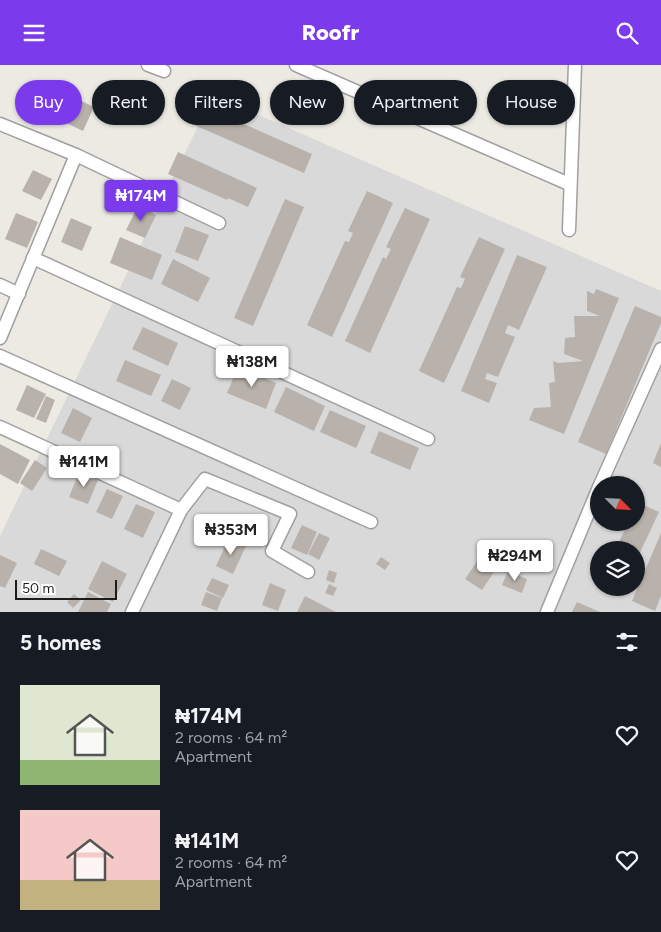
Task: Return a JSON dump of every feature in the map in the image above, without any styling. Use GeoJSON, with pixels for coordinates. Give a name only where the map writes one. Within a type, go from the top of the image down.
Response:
{"type":"FeatureCollection","features":[{"type":"Feature","properties":{"kind":"street"},"geometry":{"type":"LineString","coordinates":[[148,65],[164,71]]}},
{"type":"Feature","properties":{"kind":"street"},"geometry":{"type":"LineString","coordinates":[[296,65],[569,185]]}},
{"type":"Feature","properties":{"kind":"street"},"geometry":{"type":"LineString","coordinates":[[569,230],[569,185],[575,65]]}},
{"type":"Feature","properties":{"kind":"street"},"geometry":{"type":"LineString","coordinates":[[0,124],[76,155],[218,223]]}},
{"type":"Feature","properties":{"kind":"street"},"geometry":{"type":"LineString","coordinates":[[0,338],[76,155]]}},
{"type":"Feature","properties":{"kind":"street"},"geometry":{"type":"LineString","coordinates":[[33,258],[428,439]]}},
{"type":"Feature","properties":{"kind":"street"},"geometry":{"type":"LineString","coordinates":[[0,285],[18,294]]}},
{"type":"Feature","properties":{"kind":"street"},"geometry":{"type":"LineString","coordinates":[[604,476],[661,349]]}},
{"type":"Feature","properties":{"kind":"street"},"geometry":{"type":"LineString","coordinates":[[0,356],[371,522]]}},
{"type":"Feature","properties":{"kind":"street"},"geometry":{"type":"LineString","coordinates":[[0,427],[181,510]]}},
{"type":"Feature","properties":{"kind":"street"},"geometry":{"type":"LineString","coordinates":[[132,612],[181,510],[205,479],[290,514],[272,551],[308,572]]}},
{"type":"Feature","properties":{"kind":"street"},"geometry":{"type":"LineString","coordinates":[[547,612],[590,508]]}},
{"type":"Feature","properties":{"kind":"shaded area"},"geometry":{"type":"Polygon","coordinates":[[[260,116],[270,120],[270,125],[282,125],[661,291],[661,612],[0,612],[0,536],[199,125],[260,125],[260,116]]]}},
{"type":"Feature","properties":{"kind":"building"},"geometry":{"type":"Polygon","coordinates":[[[82,101],[92,106],[92,111],[83,131],[70,125],[82,125],[82,101]]]}},
{"type":"Feature","properties":{"kind":"building"},"geometry":{"type":"Polygon","coordinates":[[[194,125],[246,125],[312,154],[304,173],[194,125]]]}},
{"type":"Feature","properties":{"kind":"building"},"geometry":{"type":"Polygon","coordinates":[[[178,152],[257,188],[248,207],[228,198],[227,200],[168,174],[178,152]]]}},
{"type":"Feature","properties":{"kind":"building"},"geometry":{"type":"Polygon","coordinates":[[[33,170],[52,179],[41,200],[22,191],[33,170]]]}},
{"type":"Feature","properties":{"kind":"building"},"geometry":{"type":"Polygon","coordinates":[[[367,191],[393,203],[332,337],[307,325],[345,241],[349,242],[353,233],[348,231],[367,191]]]}},
{"type":"Feature","properties":{"kind":"building"},"geometry":{"type":"Polygon","coordinates":[[[285,199],[304,207],[253,326],[234,318],[285,199]]]}},
{"type":"Feature","properties":{"kind":"building"},"geometry":{"type":"Polygon","coordinates":[[[138,206],[156,215],[145,238],[126,230],[138,206]]]}},
{"type":"Feature","properties":{"kind":"building"},"geometry":{"type":"Polygon","coordinates":[[[405,208],[430,219],[370,353],[345,341],[383,257],[386,259],[391,249],[386,247],[405,208]]]}},
{"type":"Feature","properties":{"kind":"building"},"geometry":{"type":"Polygon","coordinates":[[[16,213],[38,222],[27,248],[5,239],[16,213]]]}},
{"type":"Feature","properties":{"kind":"building"},"geometry":{"type":"Polygon","coordinates":[[[71,218],[92,227],[82,251],[61,242],[71,218]]]}},
{"type":"Feature","properties":{"kind":"building"},"geometry":{"type":"Polygon","coordinates":[[[185,226],[209,235],[198,261],[175,252],[185,226]]]}},
{"type":"Feature","properties":{"kind":"building"},"geometry":{"type":"Polygon","coordinates":[[[120,237],[162,255],[152,280],[110,263],[120,237]]]}},
{"type":"Feature","properties":{"kind":"building"},"geometry":{"type":"Polygon","coordinates":[[[479,237],[505,249],[444,383],[419,371],[457,287],[461,288],[465,279],[460,277],[479,237]]]}},
{"type":"Feature","properties":{"kind":"building"},"geometry":{"type":"Polygon","coordinates":[[[517,255],[547,267],[519,330],[508,325],[505,333],[515,337],[498,377],[487,373],[485,379],[497,383],[489,403],[461,391],[517,255]]]}},
{"type":"Feature","properties":{"kind":"building"},"geometry":{"type":"Polygon","coordinates":[[[173,259],[210,278],[198,302],[161,284],[173,259]]]}},
{"type":"Feature","properties":{"kind":"building"},"geometry":{"type":"Polygon","coordinates":[[[596,289],[619,298],[564,434],[529,420],[534,408],[551,407],[549,383],[555,382],[553,361],[558,363],[583,361],[564,354],[565,338],[575,337],[574,316],[600,316],[587,311],[587,291],[594,294],[596,289]]]}},
{"type":"Feature","properties":{"kind":"building"},"geometry":{"type":"Polygon","coordinates":[[[635,306],[661,317],[661,323],[606,454],[578,442],[635,306]]]}},
{"type":"Feature","properties":{"kind":"building"},"geometry":{"type":"Polygon","coordinates":[[[143,327],[178,343],[168,366],[132,349],[143,327]]]}},
{"type":"Feature","properties":{"kind":"building"},"geometry":{"type":"Polygon","coordinates":[[[125,360],[161,375],[151,396],[116,381],[125,360]]]}},
{"type":"Feature","properties":{"kind":"building"},"geometry":{"type":"Polygon","coordinates":[[[238,367],[276,383],[266,409],[227,393],[238,367]]]}},
{"type":"Feature","properties":{"kind":"building"},"geometry":{"type":"Polygon","coordinates":[[[172,379],[191,388],[180,410],[161,401],[172,379]]]}},
{"type":"Feature","properties":{"kind":"building"},"geometry":{"type":"Polygon","coordinates":[[[27,385],[46,394],[34,418],[16,410],[27,385]]]}},
{"type":"Feature","properties":{"kind":"building"},"geometry":{"type":"Polygon","coordinates":[[[286,387],[325,406],[314,431],[274,412],[286,387]]]}},
{"type":"Feature","properties":{"kind":"building"},"geometry":{"type":"Polygon","coordinates":[[[46,396],[55,400],[46,423],[36,419],[46,396]]]}},
{"type":"Feature","properties":{"kind":"building"},"geometry":{"type":"Polygon","coordinates":[[[73,408],[92,418],[80,442],[61,433],[73,408]]]}},
{"type":"Feature","properties":{"kind":"building"},"geometry":{"type":"Polygon","coordinates":[[[330,410],[366,426],[356,448],[320,432],[330,410]]]}},
{"type":"Feature","properties":{"kind":"building"},"geometry":{"type":"Polygon","coordinates":[[[379,431],[419,448],[410,470],[370,453],[379,431]]]}},
{"type":"Feature","properties":{"kind":"building"},"geometry":{"type":"Polygon","coordinates":[[[661,443],[661,467],[653,463],[661,443]]]}},
{"type":"Feature","properties":{"kind":"building"},"geometry":{"type":"Polygon","coordinates":[[[0,444],[30,460],[18,484],[0,474],[0,444]]]}},
{"type":"Feature","properties":{"kind":"building"},"geometry":{"type":"Polygon","coordinates":[[[35,460],[47,468],[32,491],[20,483],[35,460]]]}},
{"type":"Feature","properties":{"kind":"building"},"geometry":{"type":"Polygon","coordinates":[[[79,473],[98,480],[88,504],[69,497],[79,473]]]}},
{"type":"Feature","properties":{"kind":"building"},"geometry":{"type":"Polygon","coordinates":[[[107,489],[123,496],[112,519],[96,512],[107,489]]]}},
{"type":"Feature","properties":{"kind":"building"},"geometry":{"type":"Polygon","coordinates":[[[136,504],[155,512],[143,538],[124,529],[136,504]]]}},
{"type":"Feature","properties":{"kind":"building"},"geometry":{"type":"Polygon","coordinates":[[[645,506],[659,512],[645,542],[619,541],[624,531],[645,531],[645,506]]]}},
{"type":"Feature","properties":{"kind":"building"},"geometry":{"type":"Polygon","coordinates":[[[236,524],[254,531],[248,544],[230,537],[236,524]]]}},
{"type":"Feature","properties":{"kind":"building"},"geometry":{"type":"Polygon","coordinates":[[[302,525],[317,532],[307,555],[291,548],[302,525]]]}},
{"type":"Feature","properties":{"kind":"building"},"geometry":{"type":"Polygon","coordinates":[[[319,533],[330,538],[319,560],[308,554],[319,533]]]}},
{"type":"Feature","properties":{"kind":"building"},"geometry":{"type":"Polygon","coordinates":[[[661,533],[661,596],[655,611],[632,601],[634,596],[645,596],[645,571],[661,533]]]}},
{"type":"Feature","properties":{"kind":"building"},"geometry":{"type":"Polygon","coordinates":[[[229,538],[246,546],[233,574],[216,566],[229,538]]]}},
{"type":"Feature","properties":{"kind":"building"},"geometry":{"type":"Polygon","coordinates":[[[41,549],[67,561],[59,576],[34,564],[41,549]]]}},
{"type":"Feature","properties":{"kind":"building"},"geometry":{"type":"Polygon","coordinates":[[[0,555],[17,563],[5,588],[0,586],[0,555]]]}},
{"type":"Feature","properties":{"kind":"building"},"geometry":{"type":"Polygon","coordinates":[[[381,557],[390,563],[385,570],[376,564],[381,557]]]}},
{"type":"Feature","properties":{"kind":"building"},"geometry":{"type":"Polygon","coordinates":[[[480,557],[496,569],[482,590],[465,579],[480,557]]]}},
{"type":"Feature","properties":{"kind":"building"},"geometry":{"type":"Polygon","coordinates":[[[102,561],[127,574],[113,602],[88,589],[102,561]]]}},
{"type":"Feature","properties":{"kind":"building"},"geometry":{"type":"Polygon","coordinates":[[[329,570],[337,573],[334,583],[326,580],[329,570]]]}},
{"type":"Feature","properties":{"kind":"building"},"geometry":{"type":"Polygon","coordinates":[[[508,571],[527,579],[522,593],[502,585],[508,571]]]}},
{"type":"Feature","properties":{"kind":"building"},"geometry":{"type":"Polygon","coordinates":[[[212,578],[229,585],[223,598],[206,590],[212,578]]]}},
{"type":"Feature","properties":{"kind":"building"},"geometry":{"type":"Polygon","coordinates":[[[270,583],[286,590],[278,611],[262,605],[270,583]]]}},
{"type":"Feature","properties":{"kind":"building"},"geometry":{"type":"Polygon","coordinates":[[[329,584],[337,588],[333,596],[325,593],[329,584]]]}},
{"type":"Feature","properties":{"kind":"building"},"geometry":{"type":"Polygon","coordinates":[[[88,592],[111,604],[107,612],[78,612],[88,592]]]}},
{"type":"Feature","properties":{"kind":"building"},"geometry":{"type":"Polygon","coordinates":[[[206,592],[222,598],[217,611],[201,605],[206,592]]]}},
{"type":"Feature","properties":{"kind":"building"},"geometry":{"type":"Polygon","coordinates":[[[74,594],[81,600],[73,608],[67,602],[74,594]]]}},
{"type":"Feature","properties":{"kind":"building"},"geometry":{"type":"Polygon","coordinates":[[[305,596],[336,612],[297,612],[305,596]]]}},
{"type":"Feature","properties":{"kind":"building"},"geometry":{"type":"Polygon","coordinates":[[[577,602],[600,612],[572,612],[577,602]]]}}]}
